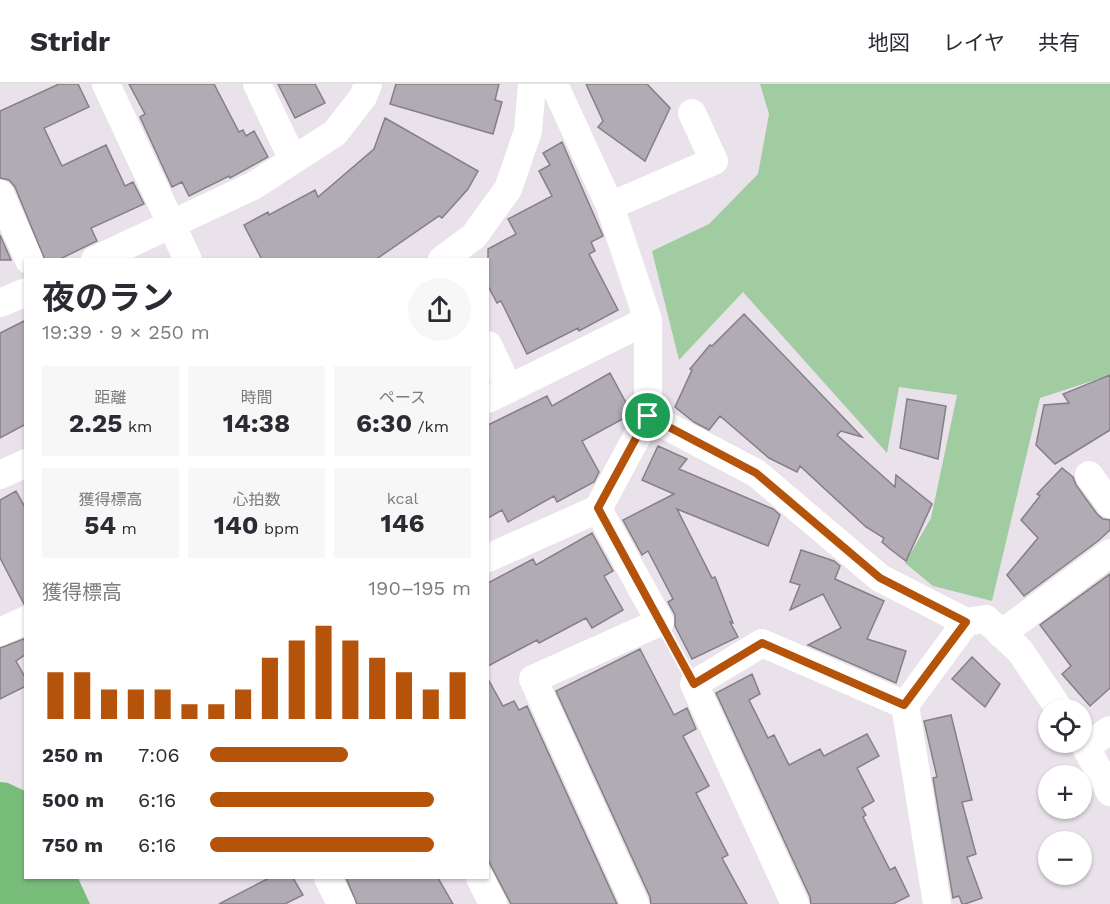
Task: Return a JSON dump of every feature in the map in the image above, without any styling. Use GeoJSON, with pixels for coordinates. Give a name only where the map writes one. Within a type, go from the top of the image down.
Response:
{"type":"FeatureCollection","features":[{"type":"Feature","properties":{"kind":"street"},"geometry":{"type":"LineString","coordinates":[[106,84],[187,258]]}},
{"type":"Feature","properties":{"kind":"street"},"geometry":{"type":"LineString","coordinates":[[257,84],[294,160]]}},
{"type":"Feature","properties":{"kind":"street"},"geometry":{"type":"LineString","coordinates":[[98,258],[253,186],[294,160],[334,133],[363,97],[368,84]]}},
{"type":"Feature","properties":{"kind":"street"},"geometry":{"type":"LineString","coordinates":[[445,258],[474,236],[508,189],[528,131],[532,84]]}},
{"type":"Feature","properties":{"kind":"street"},"geometry":{"type":"LineString","coordinates":[[489,558],[598,508],[648,416],[648,320],[610,206],[554,84]]}},
{"type":"Feature","properties":{"kind":"street"},"geometry":{"type":"LineString","coordinates":[[610,206],[714,161],[692,113]]}},
{"type":"Feature","properties":{"kind":"street"},"geometry":{"type":"LineString","coordinates":[[0,194],[28,258]]}},
{"type":"Feature","properties":{"kind":"street"},"geometry":{"type":"LineString","coordinates":[[0,303],[24,293]]}},
{"type":"Feature","properties":{"kind":"street"},"geometry":{"type":"LineString","coordinates":[[489,350],[498,394],[648,320]]}},
{"type":"Feature","properties":{"kind":"street"},"geometry":{"type":"LineString","coordinates":[[648,416],[756,473],[880,578],[966,622],[986,619],[1020,651],[1053,699]]}},
{"type":"Feature","properties":{"kind":"street"},"geometry":{"type":"LineString","coordinates":[[0,475],[24,464]]}},
{"type":"Feature","properties":{"kind":"street"},"geometry":{"type":"LineString","coordinates":[[1089,475],[1110,504]]}},
{"type":"Feature","properties":{"kind":"street"},"geometry":{"type":"LineString","coordinates":[[598,508],[660,622],[533,679],[635,904]]}},
{"type":"Feature","properties":{"kind":"street"},"geometry":{"type":"LineString","coordinates":[[1002,634],[1110,553]]}},
{"type":"Feature","properties":{"kind":"street"},"geometry":{"type":"LineString","coordinates":[[0,632],[24,621]]}},
{"type":"Feature","properties":{"kind":"street"},"geometry":{"type":"LineString","coordinates":[[937,904],[904,705],[966,622]]}},
{"type":"Feature","properties":{"kind":"street"},"geometry":{"type":"LineString","coordinates":[[795,904],[694,684],[762,643],[904,705]]}},
{"type":"Feature","properties":{"kind":"street"},"geometry":{"type":"LineString","coordinates":[[1092,740],[1110,730]]}},
{"type":"Feature","properties":{"kind":"street"},"geometry":{"type":"LineString","coordinates":[[1089,753],[1110,792]]}},
{"type":"Feature","properties":{"kind":"street"},"geometry":{"type":"LineString","coordinates":[[328,879],[341,904]]}},
{"type":"Feature","properties":{"kind":"street"},"geometry":{"type":"LineString","coordinates":[[480,879],[493,904]]}},
{"type":"Feature","properties":{"kind":"path"},"geometry":{"type":"LineString","coordinates":[[660,622],[694,684]]}},
{"type":"Feature","properties":{"kind":"green space"},"geometry":{"type":"Polygon","coordinates":[[[760,84],[1110,84],[1110,379],[1104,377],[1040,398],[992,601],[933,586],[905,563],[931,518],[957,395],[899,387],[887,453],[743,292],[679,360],[652,251],[709,224],[758,174],[769,114],[760,84]]]}},
{"type":"Feature","properties":{"kind":"green space"},"geometry":{"type":"Polygon","coordinates":[[[0,782],[24,791],[24,879],[78,879],[90,904],[0,904],[0,782]]]}},
{"type":"Feature","properties":{"kind":"building"},"geometry":{"type":"Polygon","coordinates":[[[59,84],[78,84],[89,107],[44,128],[62,166],[106,145],[125,186],[133,182],[144,204],[91,228],[97,241],[62,258],[44,258],[15,187],[9,180],[0,178],[0,111],[59,84]]]}},
{"type":"Feature","properties":{"kind":"building"},"geometry":{"type":"Polygon","coordinates":[[[129,84],[214,84],[239,132],[243,130],[246,136],[254,131],[268,157],[230,178],[229,176],[189,196],[182,182],[172,187],[140,117],[145,114],[129,84]]]}},
{"type":"Feature","properties":{"kind":"building"},"geometry":{"type":"Polygon","coordinates":[[[278,84],[315,84],[325,103],[295,118],[278,84]]]}},
{"type":"Feature","properties":{"kind":"building"},"geometry":{"type":"Polygon","coordinates":[[[396,84],[499,84],[495,100],[502,102],[493,134],[390,104],[396,84]]]}},
{"type":"Feature","properties":{"kind":"building"},"geometry":{"type":"Polygon","coordinates":[[[586,84],[647,84],[670,108],[645,161],[598,127],[603,121],[586,84]]]}},
{"type":"Feature","properties":{"kind":"building"},"geometry":{"type":"Polygon","coordinates":[[[385,118],[478,171],[468,189],[442,218],[439,216],[378,258],[261,258],[244,225],[268,212],[269,215],[315,190],[318,197],[374,149],[385,118]]]}},
{"type":"Feature","properties":{"kind":"building"},"geometry":{"type":"Polygon","coordinates":[[[562,142],[603,236],[591,242],[595,251],[589,254],[618,310],[579,331],[578,328],[527,354],[501,301],[497,303],[489,288],[488,249],[516,234],[508,219],[552,196],[539,171],[550,165],[543,153],[562,142]]]}},
{"type":"Feature","properties":{"kind":"building"},"geometry":{"type":"Polygon","coordinates":[[[0,235],[11,260],[0,260],[0,235]]]}},
{"type":"Feature","properties":{"kind":"building"},"geometry":{"type":"Polygon","coordinates":[[[744,314],[862,437],[841,431],[837,435],[895,487],[896,475],[932,504],[906,561],[882,542],[884,538],[866,527],[800,466],[797,472],[769,458],[720,416],[709,430],[675,407],[692,370],[690,369],[710,345],[712,346],[744,314]]]}},
{"type":"Feature","properties":{"kind":"building"},"geometry":{"type":"Polygon","coordinates":[[[24,321],[24,425],[0,438],[0,333],[24,321]]]}},
{"type":"Feature","properties":{"kind":"building"},"geometry":{"type":"Polygon","coordinates":[[[610,373],[631,412],[630,415],[582,441],[599,472],[594,482],[557,502],[554,496],[508,522],[502,510],[489,517],[489,425],[547,396],[552,406],[610,373]]]}},
{"type":"Feature","properties":{"kind":"building"},"geometry":{"type":"Polygon","coordinates":[[[1110,375],[1110,430],[1055,464],[1036,445],[1044,405],[1069,403],[1063,394],[1110,375]]]}},
{"type":"Feature","properties":{"kind":"building"},"geometry":{"type":"Polygon","coordinates":[[[907,399],[946,406],[938,459],[900,448],[907,399]]]}},
{"type":"Feature","properties":{"kind":"building"},"geometry":{"type":"Polygon","coordinates":[[[658,446],[687,459],[679,469],[773,509],[780,515],[768,546],[677,509],[712,578],[715,577],[733,623],[730,622],[738,637],[692,659],[675,626],[675,615],[668,602],[673,599],[648,551],[642,555],[623,520],[674,494],[642,480],[658,446]]]}},
{"type":"Feature","properties":{"kind":"building"},"geometry":{"type":"Polygon","coordinates":[[[1062,468],[1073,477],[1076,485],[1097,514],[1103,519],[1110,520],[1110,530],[1024,596],[1007,575],[1038,538],[1021,520],[1040,496],[1037,494],[1062,468]]]}},
{"type":"Feature","properties":{"kind":"building"},"geometry":{"type":"Polygon","coordinates":[[[16,491],[24,505],[24,604],[0,558],[0,500],[16,491]]]}},
{"type":"Feature","properties":{"kind":"building"},"geometry":{"type":"Polygon","coordinates":[[[592,533],[613,571],[604,576],[623,610],[592,628],[586,618],[489,665],[489,582],[533,559],[536,565],[592,533]]]}},
{"type":"Feature","properties":{"kind":"building"},"geometry":{"type":"Polygon","coordinates":[[[801,550],[834,561],[840,566],[835,579],[884,601],[867,639],[906,651],[896,683],[808,645],[841,628],[823,594],[790,610],[800,585],[790,582],[801,550]]]}},
{"type":"Feature","properties":{"kind":"building"},"geometry":{"type":"Polygon","coordinates":[[[1110,574],[1110,688],[1092,704],[1092,699],[1084,699],[1062,674],[1071,666],[1040,625],[1110,574]]]}},
{"type":"Feature","properties":{"kind":"building"},"geometry":{"type":"Polygon","coordinates":[[[24,639],[24,655],[16,661],[24,675],[24,687],[0,699],[0,648],[24,639]]]}},
{"type":"Feature","properties":{"kind":"building"},"geometry":{"type":"Polygon","coordinates":[[[640,649],[674,715],[687,708],[696,729],[683,736],[709,786],[696,793],[728,855],[722,858],[747,904],[651,904],[650,897],[556,691],[640,649]]]}},
{"type":"Feature","properties":{"kind":"building"},"geometry":{"type":"Polygon","coordinates":[[[972,657],[1000,684],[985,707],[952,679],[972,657]]]}},
{"type":"Feature","properties":{"kind":"building"},"geometry":{"type":"Polygon","coordinates":[[[752,674],[760,694],[749,700],[768,738],[774,735],[789,765],[820,749],[824,756],[867,734],[879,756],[857,768],[874,801],[862,808],[866,815],[863,817],[890,870],[895,867],[909,896],[893,904],[811,904],[810,897],[716,693],[752,674]]]}},
{"type":"Feature","properties":{"kind":"building"},"geometry":{"type":"Polygon","coordinates":[[[489,681],[503,706],[514,701],[519,710],[527,706],[617,904],[511,904],[489,862],[489,681]]]}},
{"type":"Feature","properties":{"kind":"building"},"geometry":{"type":"Polygon","coordinates":[[[951,715],[972,800],[962,802],[976,854],[967,857],[982,898],[965,904],[962,904],[959,896],[953,898],[933,778],[937,777],[924,721],[951,715]]]}},
{"type":"Feature","properties":{"kind":"building"},"geometry":{"type":"Polygon","coordinates":[[[267,879],[294,879],[303,895],[285,904],[219,904],[267,879]]]}},
{"type":"Feature","properties":{"kind":"building"},"geometry":{"type":"Polygon","coordinates":[[[346,879],[439,879],[453,904],[357,904],[346,879]]]}},
{"type":"Feature","properties":{"kind":"route"},"geometry":{"type":"LineString","coordinates":[[648,416],[756,473],[880,578],[966,622],[904,705],[762,643],[694,684],[598,508],[648,416]]}}]}
